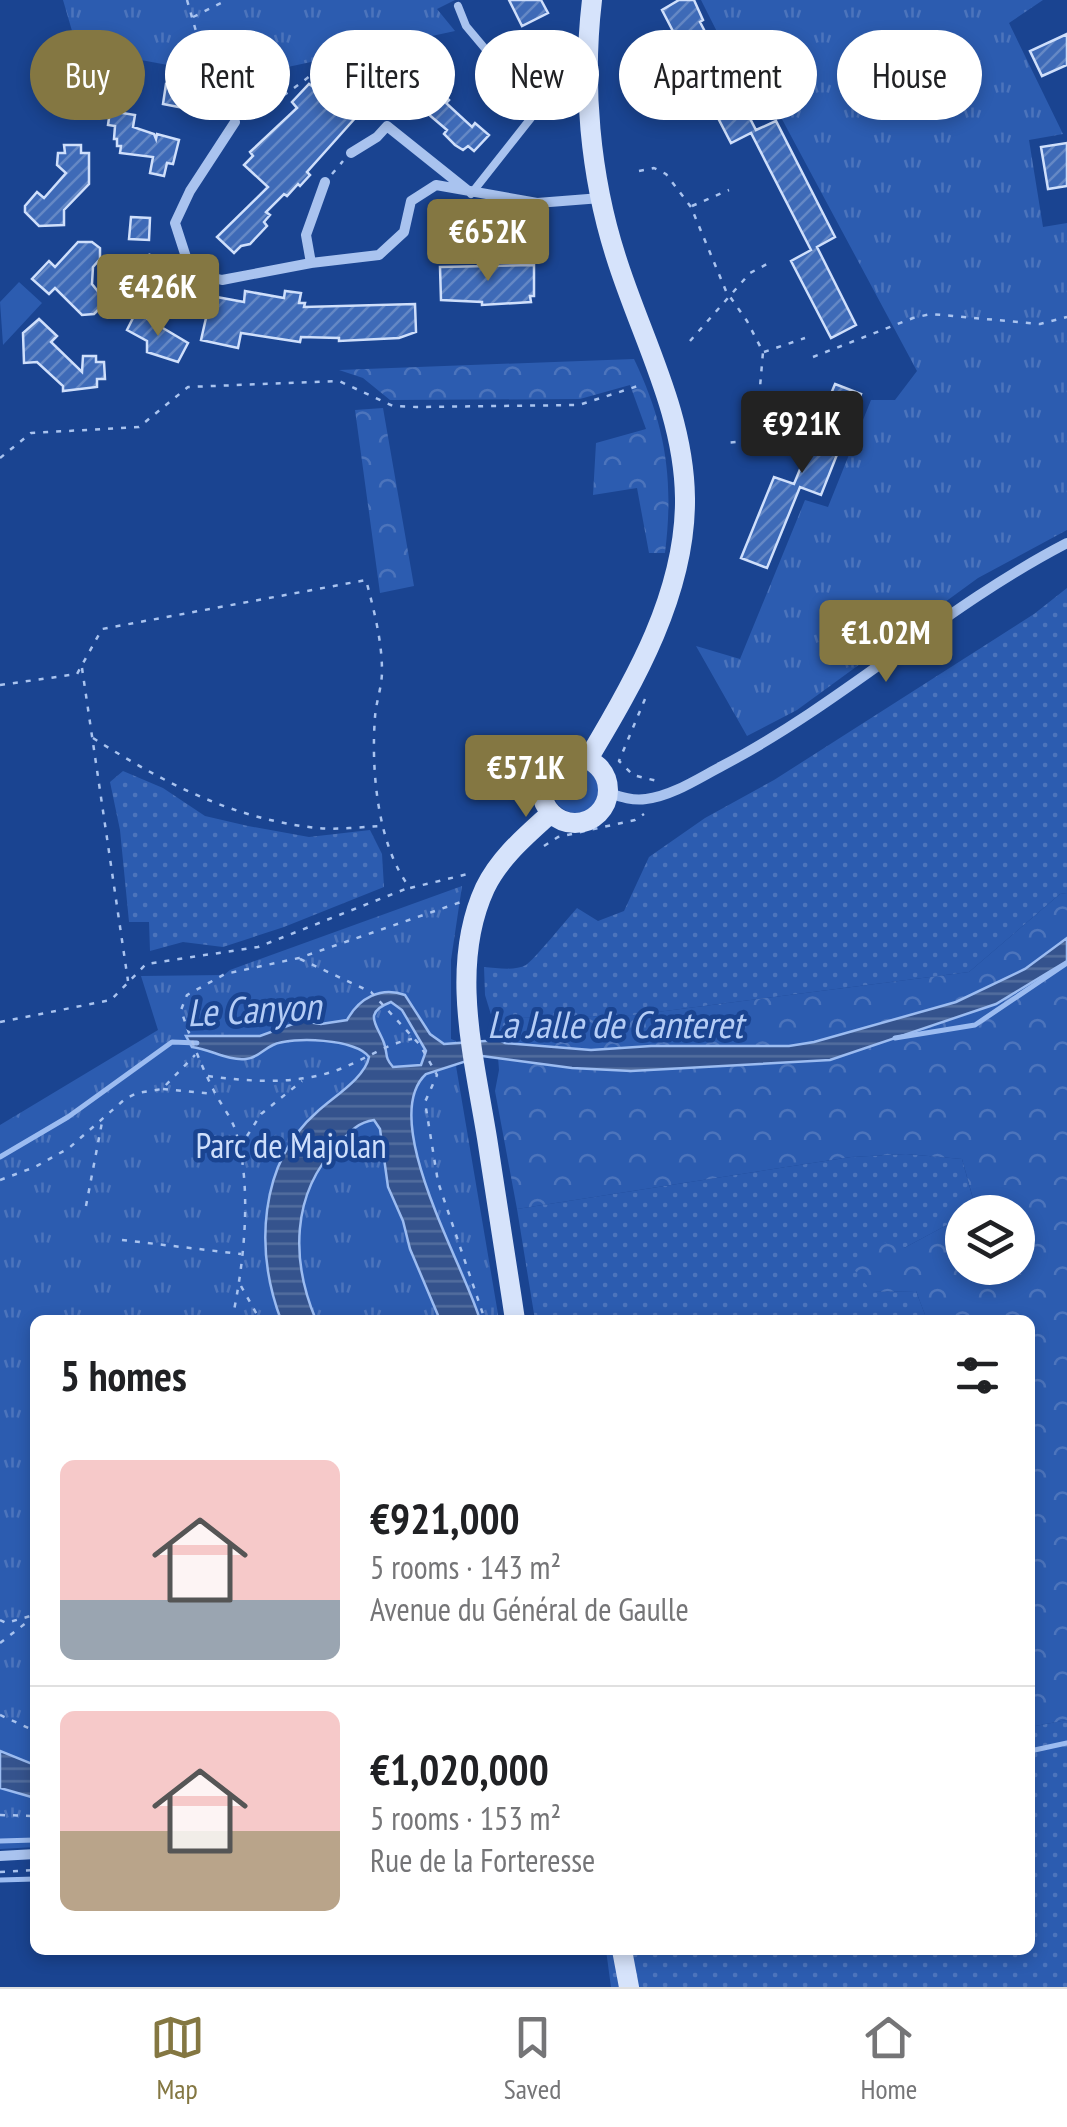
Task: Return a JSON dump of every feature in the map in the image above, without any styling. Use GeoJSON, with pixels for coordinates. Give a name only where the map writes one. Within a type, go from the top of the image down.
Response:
{"type":"FeatureCollection","features":[{"type":"Feature","properties":{"kind":"main road"},"geometry":{"type":"LineString","coordinates":[[588,760],[652,637],[680,556],[685,500],[674,416],[616,257],[601,198],[588,87],[592,0]]}},
{"type":"Feature","properties":{"kind":"main road"},"geometry":{"type":"LineString","coordinates":[[566,758],[588,760],[604,773],[609,793],[600,813],[591,820],[570,823],[551,813],[542,792],[548,771],[566,758]]}},
{"type":"Feature","properties":{"kind":"main road"},"geometry":{"type":"LineString","coordinates":[[515,1315],[469,1026],[466,974],[470,937],[481,899],[498,866],[551,813]]}},
{"type":"Feature","properties":{"kind":"main road"},"geometry":{"type":"LineString","coordinates":[[623,1955],[629,1987]]}},
{"type":"Feature","properties":{"kind":"street"},"geometry":{"type":"LineString","coordinates":[[235,122],[190,191],[175,223],[186,257],[202,275],[222,280],[310,263],[379,256],[404,232],[411,202],[436,186],[536,203],[601,198]]}},
{"type":"Feature","properties":{"kind":"street"},"geometry":{"type":"LineString","coordinates":[[351,153],[387,126],[471,194]]}},
{"type":"Feature","properties":{"kind":"street"},"geometry":{"type":"LineString","coordinates":[[310,263],[306,235],[325,182]]}},
{"type":"Feature","properties":{"kind":"street"},"geometry":{"type":"LineString","coordinates":[[609,793],[627,799],[649,799],[682,787],[797,724],[981,592],[1067,543]]}},
{"type":"Feature","properties":{"kind":"street"},"geometry":{"type":"LineString","coordinates":[[0,1856],[30,1854]]}},
{"type":"Feature","properties":{"kind":"lane"},"geometry":{"type":"LineString","coordinates":[[458,6],[466,26],[530,101],[531,118],[471,194]]}},
{"type":"Feature","properties":{"kind":"path"},"geometry":{"type":"LineString","coordinates":[[187,0],[235,122]]}},
{"type":"Feature","properties":{"kind":"path"},"geometry":{"type":"LineString","coordinates":[[191,17],[227,0]]}},
{"type":"Feature","properties":{"kind":"path"},"geometry":{"type":"LineString","coordinates":[[290,91],[317,68],[331,62],[360,75],[371,93],[377,137]]}},
{"type":"Feature","properties":{"kind":"path"},"geometry":{"type":"LineString","coordinates":[[325,182],[351,153]]}},
{"type":"Feature","properties":{"kind":"path"},"geometry":{"type":"LineString","coordinates":[[639,171],[654,168],[666,174],[691,207],[708,253],[763,352],[756,434],[748,441],[724,443]]}},
{"type":"Feature","properties":{"kind":"path"},"geometry":{"type":"LineString","coordinates":[[691,207],[728,190]]}},
{"type":"Feature","properties":{"kind":"path"},"geometry":{"type":"LineString","coordinates":[[690,341],[750,274],[767,264]]}},
{"type":"Feature","properties":{"kind":"path"},"geometry":{"type":"LineString","coordinates":[[813,356],[931,314],[1040,324],[1067,317]]}},
{"type":"Feature","properties":{"kind":"path"},"geometry":{"type":"LineString","coordinates":[[763,352],[805,338]]}},
{"type":"Feature","properties":{"kind":"path"},"geometry":{"type":"LineString","coordinates":[[0,458],[31,433],[138,427],[188,387],[339,381],[393,406],[579,405],[660,378]]}},
{"type":"Feature","properties":{"kind":"path"},"geometry":{"type":"LineString","coordinates":[[0,685],[77,674],[102,628],[366,580],[376,616],[382,673],[375,713],[373,764],[382,826],[410,888]]}},
{"type":"Feature","properties":{"kind":"path"},"geometry":{"type":"LineString","coordinates":[[81,666],[129,983]]}},
{"type":"Feature","properties":{"kind":"path"},"geometry":{"type":"LineString","coordinates":[[92,738],[204,801],[236,813],[320,828],[382,826]]}},
{"type":"Feature","properties":{"kind":"path"},"geometry":{"type":"LineString","coordinates":[[623,748],[619,762],[622,768],[634,775],[682,787]]}},
{"type":"Feature","properties":{"kind":"path"},"geometry":{"type":"LineString","coordinates":[[532,854],[558,837],[635,820],[647,812],[649,799]]}},
{"type":"Feature","properties":{"kind":"path"},"geometry":{"type":"LineString","coordinates":[[0,1022],[110,1000],[146,964],[258,947],[410,888],[480,872]]}},
{"type":"Feature","properties":{"kind":"path"},"geometry":{"type":"LineString","coordinates":[[233,1315],[240,1285],[244,1200],[240,1147],[180,1010],[188,995],[225,974],[299,958],[467,900]]}},
{"type":"Feature","properties":{"kind":"path"},"geometry":{"type":"LineString","coordinates":[[299,958],[371,992],[420,1045],[436,1075],[424,1102],[438,1182],[482,1315]]}},
{"type":"Feature","properties":{"kind":"path"},"geometry":{"type":"LineString","coordinates":[[207,1076],[303,1080],[414,1038]]}},
{"type":"Feature","properties":{"kind":"path"},"geometry":{"type":"LineString","coordinates":[[162,1089],[195,1051]]}},
{"type":"Feature","properties":{"kind":"path"},"geometry":{"type":"LineString","coordinates":[[240,1147],[261,1114],[303,1080]]}},
{"type":"Feature","properties":{"kind":"path"},"geometry":{"type":"LineString","coordinates":[[0,1180],[69,1148],[103,1116],[137,1093],[162,1089],[215,1094]]}},
{"type":"Feature","properties":{"kind":"path"},"geometry":{"type":"LineString","coordinates":[[86,1206],[103,1116]]}},
{"type":"Feature","properties":{"kind":"path"},"geometry":{"type":"LineString","coordinates":[[122,1240],[243,1254]]}},
{"type":"Feature","properties":{"kind":"path"},"geometry":{"type":"LineString","coordinates":[[240,1285],[257,1315]]}},
{"type":"Feature","properties":{"kind":"path"},"geometry":{"type":"LineString","coordinates":[[0,1620],[6,1623],[30,1616]]}},
{"type":"Feature","properties":{"kind":"path"},"geometry":{"type":"LineString","coordinates":[[0,1643],[30,1619]]}},
{"type":"Feature","properties":{"kind":"path"},"geometry":{"type":"LineString","coordinates":[[0,1715],[30,1729]]}},
{"type":"Feature","properties":{"kind":"path"},"geometry":{"type":"LineString","coordinates":[[0,1815],[30,1816]]}},
{"type":"Feature","properties":{"kind":"path"},"geometry":{"type":"LineString","coordinates":[[0,1872],[30,1870]]}},
{"type":"Feature","properties":{"kind":"green space"},"geometry":{"type":"Polygon","coordinates":[[[63,0],[455,0],[437,9],[454,30],[310,30],[310,62],[290,67],[290,30],[165,30],[165,64],[145,61],[145,30],[72,30],[63,0]]]}},
{"type":"Feature","properties":{"kind":"green space"},"geometry":{"type":"Polygon","coordinates":[[[701,0],[1043,0],[1009,23],[1063,134],[1029,140],[1043,227],[1067,223],[1067,530],[978,578],[797,710],[747,736],[696,646],[740,659],[805,500],[828,507],[871,400],[895,400],[917,371],[782,120],[817,120],[817,30],[716,30],[701,0]]]}},
{"type":"Feature","properties":{"kind":"green space"},"geometry":{"type":"Polygon","coordinates":[[[19,282],[42,303],[3,345],[0,302],[19,282]]]}},
{"type":"Feature","properties":{"kind":"green space"},"geometry":{"type":"Polygon","coordinates":[[[634,359],[654,407],[665,454],[665,553],[649,553],[637,488],[593,495],[596,443],[646,429],[630,385],[580,399],[390,400],[363,378],[339,370],[634,359]]]}},
{"type":"Feature","properties":{"kind":"green space"},"geometry":{"type":"Polygon","coordinates":[[[383,408],[414,586],[380,593],[355,410],[383,408]]]}},
{"type":"Feature","properties":{"kind":"green space"},"geometry":{"type":"Polygon","coordinates":[[[1067,588],[1067,893],[1060,894],[969,972],[634,1015],[516,1018],[496,1031],[485,995],[484,967],[511,969],[526,965],[577,908],[598,921],[624,911],[649,857],[705,818],[774,780],[1034,614],[1067,588]]]}},
{"type":"Feature","properties":{"kind":"green space"},"geometry":{"type":"Polygon","coordinates":[[[576,767],[592,774],[599,790],[592,806],[576,813],[560,806],[553,790],[560,774],[576,767]]]}},
{"type":"Feature","properties":{"kind":"green space"},"geometry":{"type":"Polygon","coordinates":[[[123,771],[163,788],[205,816],[309,837],[370,830],[382,854],[384,887],[223,947],[183,942],[150,951],[149,922],[129,922],[120,830],[110,782],[123,771]]]}},
{"type":"Feature","properties":{"kind":"green space","name":"Parc de Majolan"},"geometry":{"type":"Polygon","coordinates":[[[462,886],[451,960],[451,1039],[456,1041],[460,1063],[456,1066],[498,1315],[30,1315],[30,1847],[0,1849],[0,1125],[158,1030],[141,976],[224,975],[462,886]]]}},
{"type":"Feature","properties":{"kind":"green space"},"geometry":{"type":"Polygon","coordinates":[[[1067,893],[1067,1720],[1035,1726],[1035,1315],[925,1315],[916,1291],[872,1292],[853,1268],[878,1241],[904,1248],[945,1226],[945,1285],[1035,1285],[1035,1195],[972,1195],[962,1159],[906,1154],[851,1157],[517,1209],[495,1091],[499,1070],[496,1031],[516,1018],[634,1015],[969,972],[1060,894],[1067,893]]]}},
{"type":"Feature","properties":{"kind":"green space"},"geometry":{"type":"Polygon","coordinates":[[[906,1154],[962,1159],[972,1195],[945,1195],[945,1226],[904,1248],[872,1292],[916,1291],[925,1315],[534,1315],[517,1209],[851,1157],[906,1154]]]}},
{"type":"Feature","properties":{"kind":"green space"},"geometry":{"type":"Polygon","coordinates":[[[1067,1720],[1067,1987],[611,1987],[607,1955],[1035,1955],[1035,1726],[1067,1720]]]}},
{"type":"Feature","properties":{"kind":"shaded area"},"geometry":{"type":"Polygon","coordinates":[[[1067,938],[1067,961],[996,1004],[830,1060],[631,1071],[482,1056],[426,1074],[414,1095],[412,1124],[418,1158],[478,1315],[438,1315],[388,1187],[380,1129],[374,1120],[358,1126],[337,1146],[311,1185],[304,1207],[300,1229],[302,1275],[314,1315],[280,1315],[267,1266],[265,1238],[273,1182],[297,1133],[355,1080],[369,1057],[352,1046],[309,1040],[282,1042],[254,1057],[239,1059],[192,1047],[186,1036],[260,1036],[301,1021],[321,1024],[347,1020],[364,1000],[388,992],[405,995],[430,1034],[444,1044],[499,1040],[591,1050],[789,1046],[956,1002],[1025,969],[1067,938]],[[391,1002],[377,1010],[375,1025],[393,1067],[421,1065],[426,1051],[402,1010],[391,1002]]]}},
{"type":"Feature","properties":{"kind":"shaded area"},"geometry":{"type":"Polygon","coordinates":[[[0,1751],[30,1763],[30,1797],[0,1788],[0,1751]]]}},
{"type":"Feature","properties":{"kind":"building"},"geometry":{"type":"Polygon","coordinates":[[[509,0],[541,0],[548,13],[522,26],[509,0]]]}},
{"type":"Feature","properties":{"kind":"building"},"geometry":{"type":"Polygon","coordinates":[[[679,0],[694,0],[704,30],[672,30],[662,10],[679,0]]]}},
{"type":"Feature","properties":{"kind":"building"},"geometry":{"type":"Polygon","coordinates":[[[1067,34],[1067,65],[1042,76],[1030,51],[1067,34]]]}},
{"type":"Feature","properties":{"kind":"building"},"geometry":{"type":"Polygon","coordinates":[[[309,84],[310,120],[353,120],[307,172],[310,175],[300,186],[287,196],[284,194],[266,212],[270,215],[264,222],[267,226],[250,244],[234,253],[217,237],[268,187],[244,165],[253,156],[250,152],[284,120],[290,120],[297,108],[292,102],[309,84]]]}},
{"type":"Feature","properties":{"kind":"building"},"geometry":{"type":"Polygon","coordinates":[[[455,111],[472,127],[475,123],[489,135],[474,151],[468,146],[463,150],[444,134],[447,130],[435,120],[455,120],[455,111]]]}},
{"type":"Feature","properties":{"kind":"building"},"geometry":{"type":"Polygon","coordinates":[[[109,120],[134,120],[133,127],[154,134],[156,139],[157,134],[179,140],[173,164],[167,163],[164,176],[150,173],[153,157],[120,153],[121,146],[114,139],[115,126],[108,125],[109,120]]]}},
{"type":"Feature","properties":{"kind":"building"},"geometry":{"type":"Polygon","coordinates":[[[719,120],[751,120],[756,130],[776,121],[835,237],[817,247],[856,325],[831,338],[791,261],[811,250],[751,133],[731,143],[719,120]]]}},
{"type":"Feature","properties":{"kind":"building"},"geometry":{"type":"Polygon","coordinates":[[[1067,143],[1067,186],[1048,189],[1041,147],[1067,143]]]}},
{"type":"Feature","properties":{"kind":"building"},"geometry":{"type":"Polygon","coordinates":[[[64,145],[81,145],[81,153],[89,153],[89,184],[64,210],[64,225],[39,226],[25,212],[25,206],[37,192],[44,198],[66,173],[57,165],[58,153],[65,153],[64,145]]]}},
{"type":"Feature","properties":{"kind":"building"},"geometry":{"type":"Polygon","coordinates":[[[131,217],[150,218],[149,240],[129,239],[131,217]]]}},
{"type":"Feature","properties":{"kind":"building"},"geometry":{"type":"Polygon","coordinates":[[[78,242],[92,242],[100,248],[92,284],[100,294],[102,306],[94,314],[82,315],[55,288],[49,294],[32,279],[49,261],[55,267],[78,242]]]}},
{"type":"Feature","properties":{"kind":"building"},"geometry":{"type":"Polygon","coordinates":[[[149,255],[149,261],[163,257],[172,292],[148,300],[135,259],[149,255]]]}},
{"type":"Feature","properties":{"kind":"building"},"geometry":{"type":"Polygon","coordinates":[[[534,265],[531,302],[482,305],[441,300],[440,267],[534,265]]]}},
{"type":"Feature","properties":{"kind":"building"},"geometry":{"type":"Polygon","coordinates":[[[245,291],[284,298],[285,291],[301,293],[299,303],[305,303],[304,307],[415,304],[416,332],[399,338],[339,341],[301,337],[300,342],[241,333],[238,348],[201,340],[211,296],[244,302],[245,291]]]}},
{"type":"Feature","properties":{"kind":"building"},"geometry":{"type":"Polygon","coordinates":[[[136,312],[188,343],[178,362],[147,352],[147,341],[127,330],[136,312]]]}},
{"type":"Feature","properties":{"kind":"building"},"geometry":{"type":"Polygon","coordinates":[[[39,319],[57,336],[51,342],[82,372],[83,356],[96,356],[96,362],[104,362],[105,379],[97,379],[97,387],[63,391],[63,386],[37,362],[24,363],[23,333],[39,319]]]}},
{"type":"Feature","properties":{"kind":"building"},"geometry":{"type":"Polygon","coordinates":[[[835,384],[861,394],[821,495],[800,487],[767,568],[741,558],[774,477],[794,484],[835,384]]]}},
{"type":"Feature","properties":{"kind":"waterway","name":"La Jalle de Canteret"},"geometry":{"type":"LineString","coordinates":[[895,1038],[975,1025],[1067,963]]}},
{"type":"Feature","properties":{"kind":"waterway","name":"Le Canyon"},"geometry":{"type":"LineString","coordinates":[[0,1157],[68,1117],[172,1042],[197,1043]]}},
{"type":"Feature","properties":{"kind":"waterway"},"geometry":{"type":"LineString","coordinates":[[1035,1750],[1067,1743]]}},
{"type":"Feature","properties":{"kind":"waterway"},"geometry":{"type":"LineString","coordinates":[[0,1841],[30,1840]]}},
{"type":"Feature","properties":{"kind":"waterway"},"geometry":{"type":"LineString","coordinates":[[0,1880],[30,1879]]}}]}
